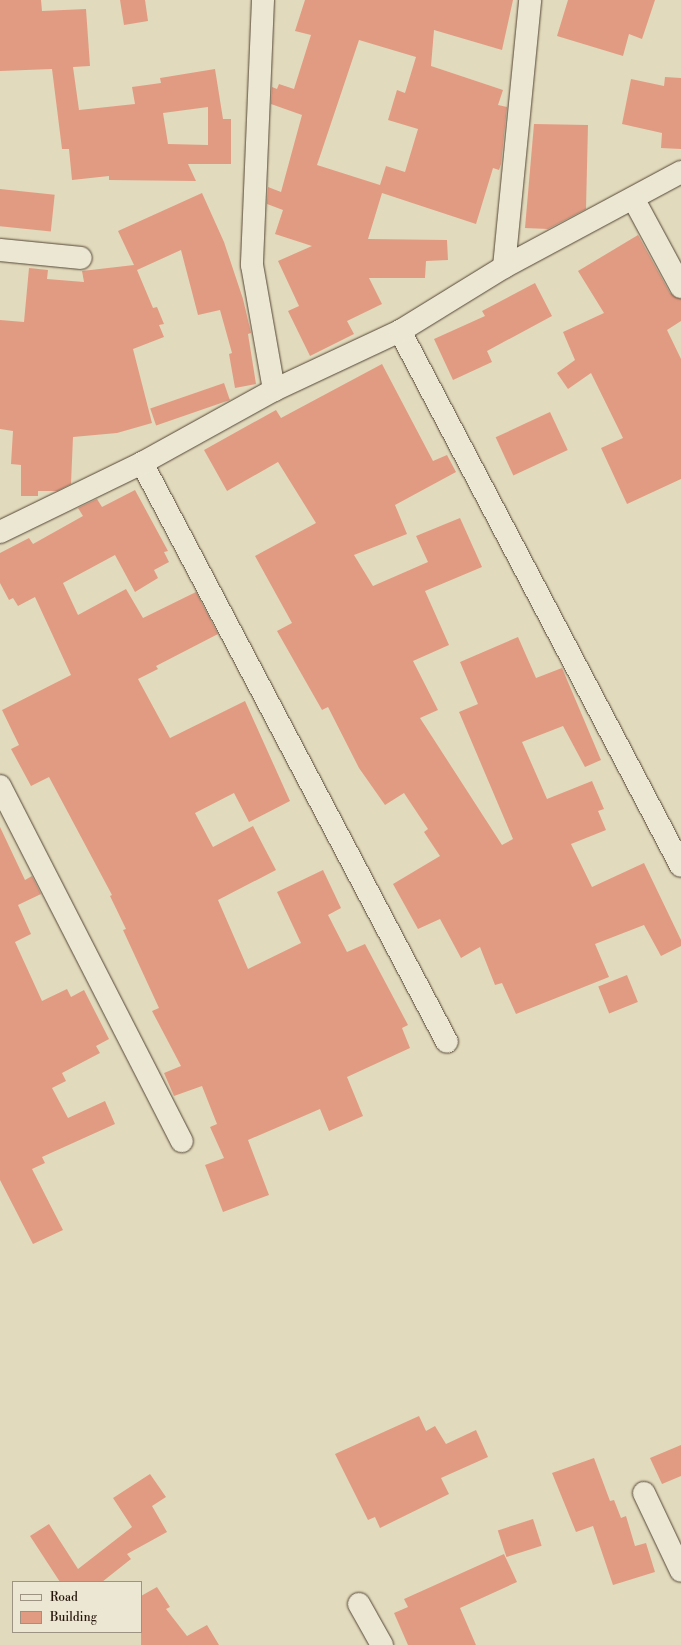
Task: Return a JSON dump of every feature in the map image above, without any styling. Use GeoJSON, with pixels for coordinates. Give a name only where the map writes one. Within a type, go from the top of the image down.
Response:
{"type":"FeatureCollection","features":[{"type":"Feature","properties":{"kind":"street"},"geometry":{"type":"LineString","coordinates":[[264,0],[252,265],[274,390]]}},
{"type":"Feature","properties":{"kind":"street"},"geometry":{"type":"LineString","coordinates":[[504,267],[530,0]]}},
{"type":"Feature","properties":{"kind":"street"},"geometry":{"type":"LineString","coordinates":[[0,532],[142,463],[274,390],[400,331],[504,267],[634,200],[681,172]]}},
{"type":"Feature","properties":{"kind":"street"},"geometry":{"type":"LineString","coordinates":[[634,200],[681,287]]}},
{"type":"Feature","properties":{"kind":"street"},"geometry":{"type":"LineString","coordinates":[[0,250],[81,258]]}},
{"type":"Feature","properties":{"kind":"street"},"geometry":{"type":"LineString","coordinates":[[400,331],[681,866]]}},
{"type":"Feature","properties":{"kind":"street"},"geometry":{"type":"LineString","coordinates":[[142,463],[447,1042]]}},
{"type":"Feature","properties":{"kind":"street"},"geometry":{"type":"LineString","coordinates":[[0,786],[182,1141]]}},
{"type":"Feature","properties":{"kind":"street"},"geometry":{"type":"LineString","coordinates":[[644,1493],[681,1571]]}},
{"type":"Feature","properties":{"kind":"street"},"geometry":{"type":"LineString","coordinates":[[359,1604],[382,1645]]}},
{"type":"Feature","properties":{"kind":"building"},"geometry":{"type":"Polygon","coordinates":[[[0,0],[41,0],[42,11],[86,9],[90,66],[73,67],[79,110],[135,104],[132,87],[161,83],[160,78],[215,69],[223,119],[231,119],[231,164],[188,164],[196,181],[109,180],[109,176],[72,180],[69,149],[62,149],[52,69],[0,71],[0,0]],[[208,107],[163,113],[168,144],[208,145],[208,107]]]}},
{"type":"Feature","properties":{"kind":"building"},"geometry":{"type":"Polygon","coordinates":[[[120,0],[145,0],[148,21],[124,25],[120,0]]]}},
{"type":"Feature","properties":{"kind":"building"},"geometry":{"type":"Polygon","coordinates":[[[305,0],[513,0],[502,50],[434,30],[431,66],[503,90],[498,105],[507,107],[501,164],[499,170],[493,168],[476,224],[382,193],[368,239],[447,240],[448,260],[426,261],[425,278],[369,278],[382,304],[347,321],[354,334],[310,356],[288,311],[299,306],[278,261],[312,246],[275,234],[283,210],[267,204],[268,187],[281,192],[302,115],[271,104],[272,87],[277,89],[279,84],[294,89],[311,35],[295,31],[305,0]],[[359,40],[317,165],[380,185],[386,166],[405,172],[418,129],[388,120],[397,90],[405,93],[416,57],[359,40]]]}},
{"type":"Feature","properties":{"kind":"building"},"geometry":{"type":"Polygon","coordinates":[[[568,0],[655,0],[642,39],[629,34],[623,56],[557,36],[568,0]]]}},
{"type":"Feature","properties":{"kind":"building"},"geometry":{"type":"Polygon","coordinates":[[[665,77],[681,78],[681,149],[661,148],[662,133],[622,124],[631,79],[664,86],[665,77]]]}},
{"type":"Feature","properties":{"kind":"building"},"geometry":{"type":"Polygon","coordinates":[[[534,124],[588,125],[586,209],[548,229],[525,228],[534,124]]]}},
{"type":"Feature","properties":{"kind":"building"},"geometry":{"type":"Polygon","coordinates":[[[0,189],[55,195],[51,232],[0,226],[0,189]]]}},
{"type":"Feature","properties":{"kind":"building"},"geometry":{"type":"Polygon","coordinates":[[[202,193],[224,242],[243,299],[251,333],[248,334],[256,384],[235,388],[229,354],[232,353],[220,310],[198,315],[181,250],[137,270],[153,308],[157,307],[164,324],[159,325],[164,337],[133,349],[152,423],[117,433],[73,437],[71,484],[57,491],[38,491],[38,496],[21,496],[21,465],[11,464],[13,431],[0,429],[0,320],[24,322],[29,268],[48,270],[47,279],[84,282],[82,271],[134,265],[118,231],[202,193]]]}},
{"type":"Feature","properties":{"kind":"building"},"geometry":{"type":"Polygon","coordinates":[[[638,235],[670,293],[681,299],[681,321],[667,330],[681,359],[681,479],[627,504],[601,448],[623,438],[591,373],[568,389],[557,373],[575,360],[563,332],[604,313],[578,271],[638,235]]]}},
{"type":"Feature","properties":{"kind":"building"},"geometry":{"type":"Polygon","coordinates":[[[535,283],[552,316],[487,351],[492,362],[453,380],[434,339],[485,316],[482,311],[535,283]]]}},
{"type":"Feature","properties":{"kind":"building"},"geometry":{"type":"Polygon","coordinates":[[[382,364],[433,461],[447,455],[456,472],[395,505],[407,534],[354,555],[373,586],[428,562],[416,536],[460,518],[482,567],[425,591],[449,645],[413,661],[438,710],[420,718],[502,845],[513,839],[459,712],[478,704],[460,662],[518,637],[536,678],[562,668],[601,760],[585,767],[563,726],[522,742],[547,799],[592,781],[604,809],[598,811],[606,830],[571,844],[592,887],[644,863],[681,940],[681,946],[661,956],[644,925],[595,944],[609,977],[516,1014],[502,983],[495,985],[480,947],[461,958],[440,919],[418,929],[393,884],[440,856],[424,832],[428,829],[404,793],[385,805],[359,768],[328,707],[322,710],[277,631],[292,623],[255,556],[316,523],[278,462],[227,491],[204,450],[276,410],[281,418],[382,364]]]}},
{"type":"Feature","properties":{"kind":"building"},"geometry":{"type":"Polygon","coordinates":[[[224,383],[230,400],[156,425],[150,408],[224,383]]]}},
{"type":"Feature","properties":{"kind":"building"},"geometry":{"type":"Polygon","coordinates":[[[550,412],[568,450],[513,475],[496,437],[550,412]]]}},
{"type":"Feature","properties":{"kind":"building"},"geometry":{"type":"Polygon","coordinates":[[[135,490],[168,551],[164,552],[169,562],[154,570],[158,578],[135,592],[115,555],[63,583],[78,615],[126,589],[143,618],[196,592],[218,634],[156,666],[158,669],[138,679],[170,738],[245,701],[290,801],[249,822],[234,793],[195,813],[213,847],[253,826],[276,870],[218,900],[248,969],[301,943],[277,892],[323,870],[341,908],[328,915],[347,952],[365,944],[408,1025],[402,1028],[410,1048],[347,1077],[363,1116],[329,1131],[320,1109],[248,1140],[269,1195],[223,1212],[205,1165],[224,1158],[210,1127],[217,1124],[202,1086],[174,1096],[164,1073],[181,1066],[152,1011],[159,1008],[123,930],[126,929],[110,896],[112,895],[49,777],[31,786],[11,749],[19,745],[2,710],[71,675],[35,597],[18,606],[13,598],[9,600],[0,583],[0,553],[29,538],[33,544],[83,516],[78,508],[97,499],[102,507],[135,490]]]}},
{"type":"Feature","properties":{"kind":"building"},"geometry":{"type":"Polygon","coordinates":[[[0,827],[25,880],[32,876],[41,894],[18,905],[31,934],[15,942],[42,1001],[67,989],[71,997],[84,990],[109,1039],[96,1046],[100,1053],[62,1073],[66,1081],[52,1088],[68,1118],[105,1101],[115,1124],[42,1157],[45,1163],[32,1169],[63,1230],[33,1244],[0,1180],[0,827]]]}},
{"type":"Feature","properties":{"kind":"building"},"geometry":{"type":"Polygon","coordinates":[[[627,975],[638,1002],[609,1014],[598,987],[627,975]]]}},
{"type":"Feature","properties":{"kind":"building"},"geometry":{"type":"Polygon","coordinates":[[[419,1416],[426,1431],[435,1426],[446,1444],[476,1430],[488,1457],[441,1478],[449,1494],[380,1528],[375,1517],[368,1520],[335,1454],[419,1416]]]}},
{"type":"Feature","properties":{"kind":"building"},"geometry":{"type":"Polygon","coordinates":[[[681,1445],[681,1476],[662,1484],[650,1458],[681,1445]]]}},
{"type":"Feature","properties":{"kind":"building"},"geometry":{"type":"Polygon","coordinates":[[[594,1458],[610,1501],[614,1500],[621,1518],[626,1516],[635,1546],[646,1543],[655,1572],[613,1585],[593,1526],[576,1532],[552,1473],[594,1458]]]}},
{"type":"Feature","properties":{"kind":"building"},"geometry":{"type":"Polygon","coordinates":[[[150,1474],[166,1497],[152,1506],[167,1532],[127,1554],[131,1559],[103,1581],[59,1581],[30,1536],[49,1524],[78,1569],[132,1527],[113,1498],[150,1474]]]}},
{"type":"Feature","properties":{"kind":"building"},"geometry":{"type":"Polygon","coordinates":[[[533,1519],[542,1546],[506,1557],[498,1530],[533,1519]]]}},
{"type":"Feature","properties":{"kind":"building"},"geometry":{"type":"Polygon","coordinates":[[[504,1554],[517,1582],[460,1608],[476,1645],[408,1645],[394,1613],[408,1607],[404,1599],[504,1554]]]}},
{"type":"Feature","properties":{"kind":"building"},"geometry":{"type":"Polygon","coordinates":[[[157,1587],[170,1607],[166,1609],[187,1636],[207,1625],[219,1645],[141,1645],[142,1595],[157,1587]]]}}]}
